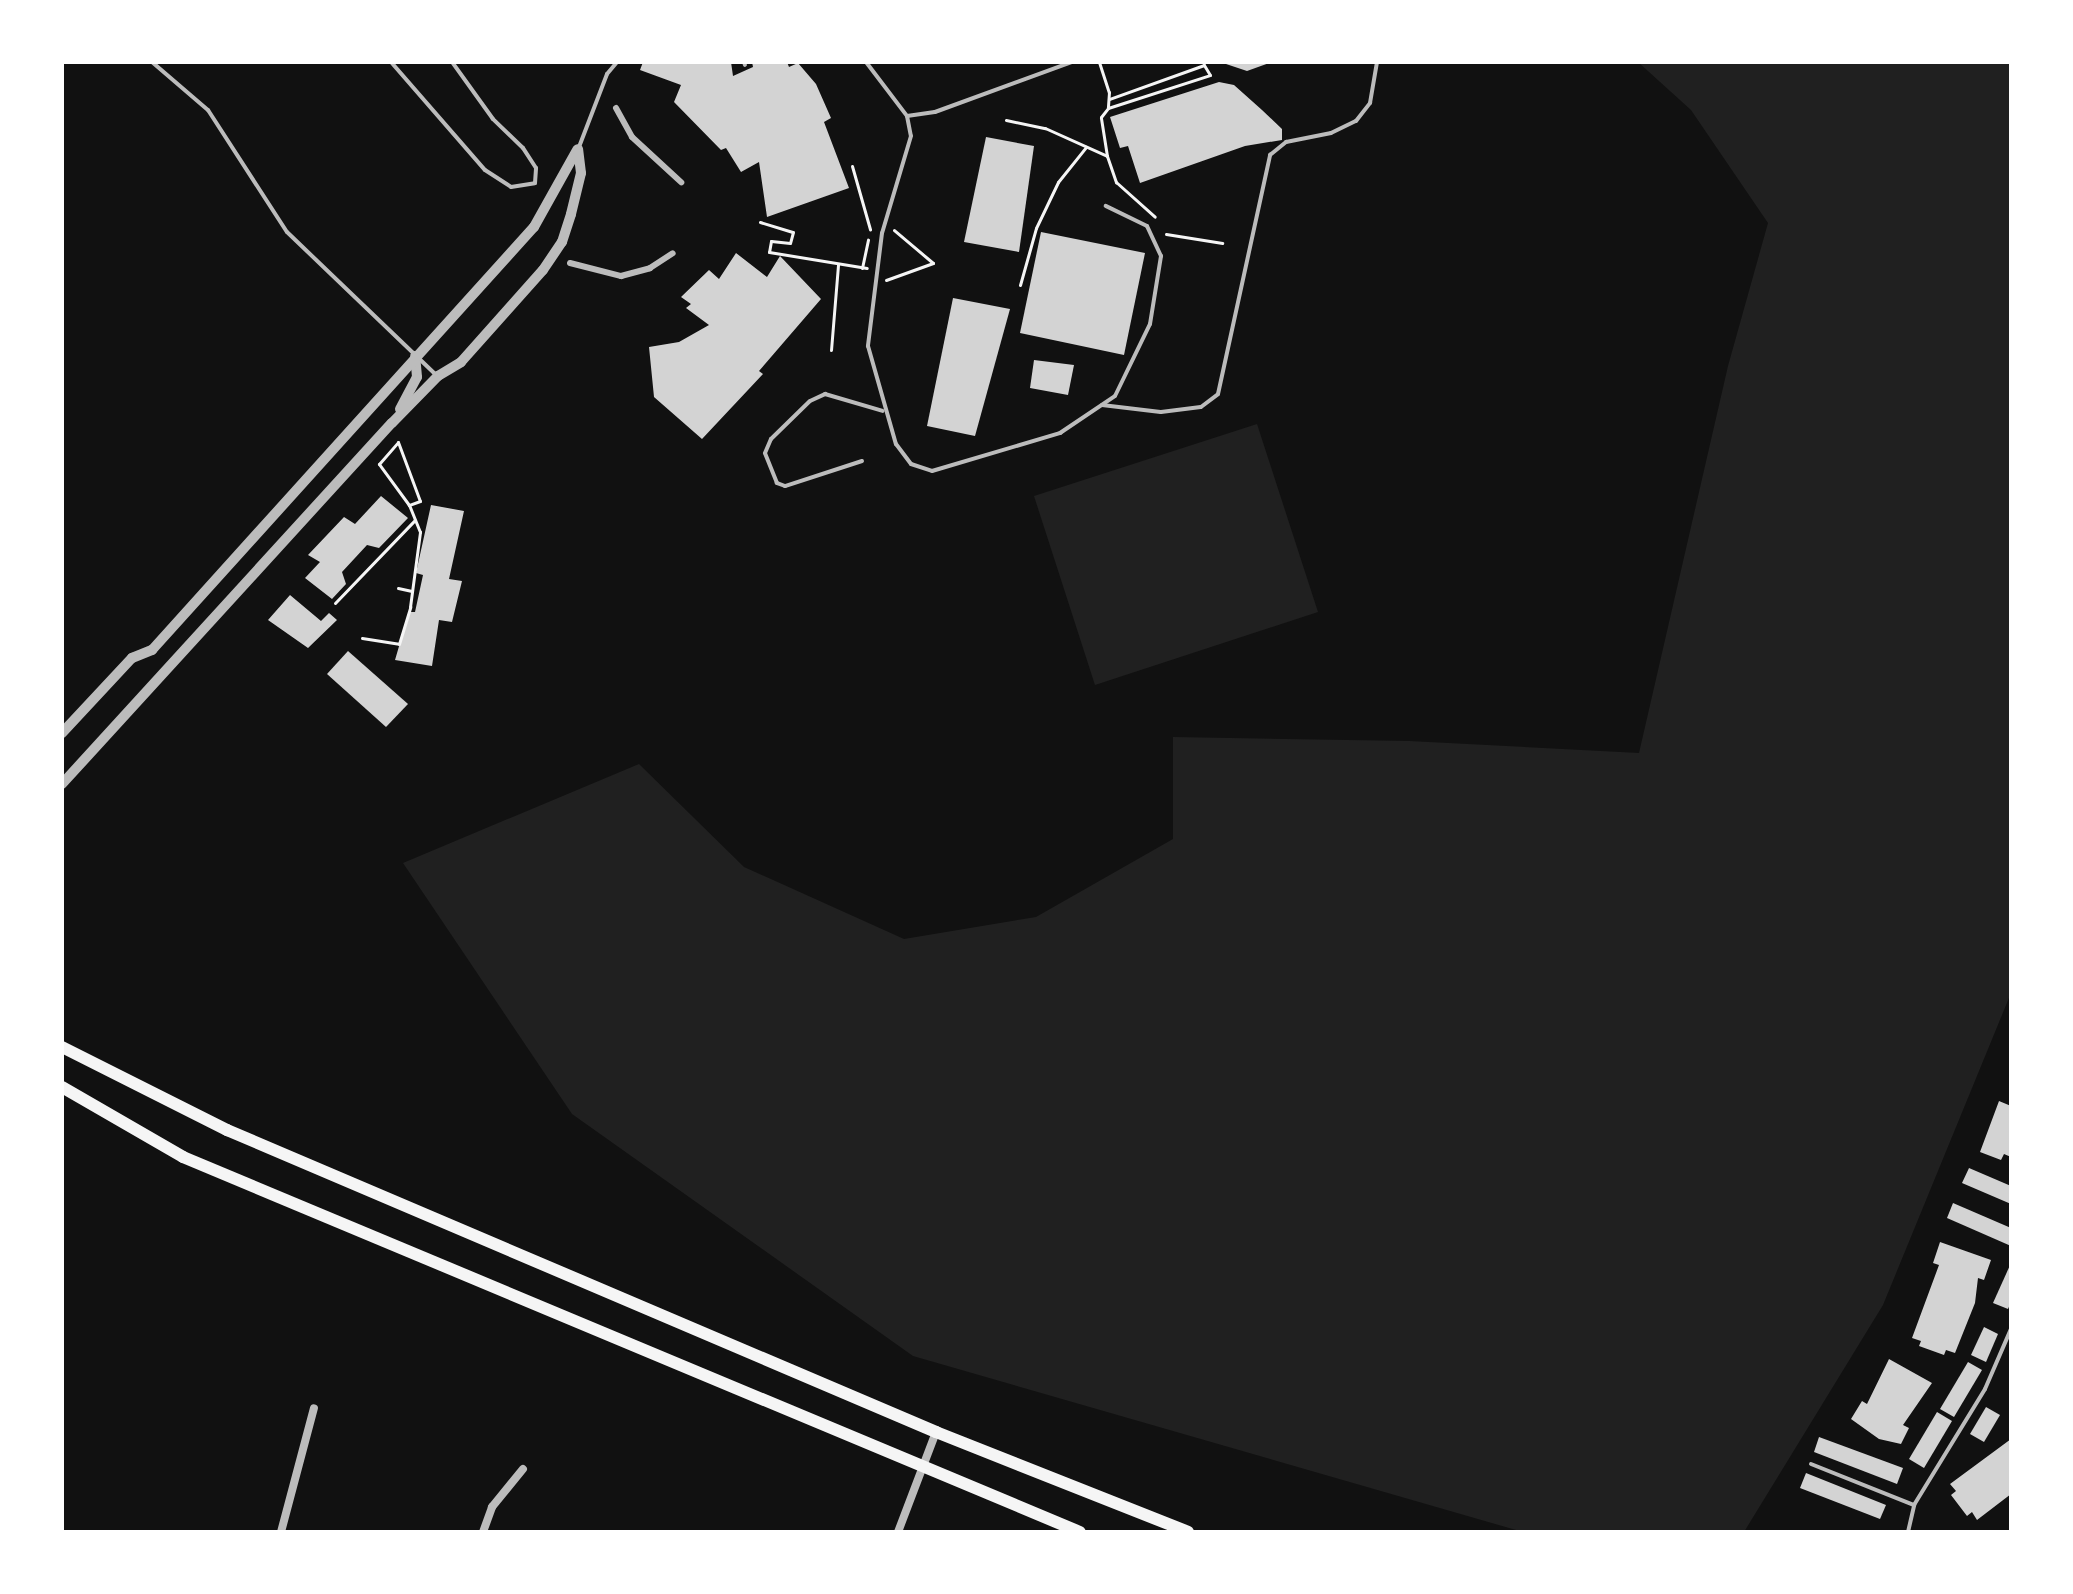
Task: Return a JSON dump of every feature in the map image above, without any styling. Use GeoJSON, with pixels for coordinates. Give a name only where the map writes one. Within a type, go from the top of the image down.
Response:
{"type":"FeatureCollection","features":[{"type":"Feature","properties":{"kind":"main road"},"geometry":{"type":"LineString","coordinates":[[62,1047],[227,1130],[936,1432],[1188,1532]]}},
{"type":"Feature","properties":{"kind":"main road"},"geometry":{"type":"LineString","coordinates":[[62,1087],[183,1157],[922,1470],[1080,1532]]}},
{"type":"Feature","properties":{"kind":"street"},"geometry":{"type":"LineString","coordinates":[[616,108],[632,137],[681,182]]}},
{"type":"Feature","properties":{"kind":"street"},"geometry":{"type":"LineString","coordinates":[[62,733],[132,658],[152,650],[534,227],[578,149]]}},
{"type":"Feature","properties":{"kind":"street"},"geometry":{"type":"LineString","coordinates":[[62,784],[392,423],[438,376],[461,362],[501,319],[562,242],[581,173],[578,149]]}},
{"type":"Feature","properties":{"kind":"street"},"geometry":{"type":"LineString","coordinates":[[570,263],[621,276],[650,268],[673,253]]}},
{"type":"Feature","properties":{"kind":"street"},"geometry":{"type":"LineString","coordinates":[[392,423],[417,377],[415,356]]}},
{"type":"Feature","properties":{"kind":"street"},"geometry":{"type":"LineString","coordinates":[[281,1532],[314,1408]]}},
{"type":"Feature","properties":{"kind":"street"},"geometry":{"type":"LineString","coordinates":[[898,1532],[936,1432]]}},
{"type":"Feature","properties":{"kind":"street"},"geometry":{"type":"LineString","coordinates":[[483,1532],[492,1507],[523,1469]]}},
{"type":"Feature","properties":{"kind":"lane"},"geometry":{"type":"LineString","coordinates":[[152,62],[208,110],[287,232],[438,376]]}},
{"type":"Feature","properties":{"kind":"lane"},"geometry":{"type":"LineString","coordinates":[[391,62],[485,170],[511,187],[535,183],[536,168],[523,148],[493,119],[452,62]]}},
{"type":"Feature","properties":{"kind":"lane"},"geometry":{"type":"LineString","coordinates":[[578,149],[607,74],[617,62]]}},
{"type":"Feature","properties":{"kind":"lane"},"geometry":{"type":"LineString","coordinates":[[866,62],[907,116],[911,136],[885,223],[872,288],[868,346],[896,444],[911,464],[932,471],[1060,433],[1115,396],[1136,360],[1150,324],[1161,256],[1147,226],[1106,206]]}},
{"type":"Feature","properties":{"kind":"lane"},"geometry":{"type":"LineString","coordinates":[[907,116],[935,112],[1072,62]]}},
{"type":"Feature","properties":{"kind":"lane"},"geometry":{"type":"LineString","coordinates":[[1102,405],[1161,412],[1201,407],[1218,394],[1270,155],[1286,142],[1331,133],[1356,121],[1370,103],[1377,62]]}},
{"type":"Feature","properties":{"kind":"lane"},"geometry":{"type":"LineString","coordinates":[[862,461],[785,486],[777,483],[765,453],[771,439],[810,401],[825,394],[885,411]]}},
{"type":"Feature","properties":{"kind":"lane"},"geometry":{"type":"LineString","coordinates":[[1908,1532],[1914,1505],[1985,1389],[2011,1329]]}},
{"type":"Feature","properties":{"kind":"lane"},"geometry":{"type":"LineString","coordinates":[[1811,1464],[1914,1505]]}},
{"type":"Feature","properties":{"kind":"path"},"geometry":{"type":"LineString","coordinates":[[1099,62],[1109,99],[1108,108],[1101,117],[1107,156],[1116,182],[1134,193],[1166,234]]}},
{"type":"Feature","properties":{"kind":"path"},"geometry":{"type":"LineString","coordinates":[[1108,108],[1210,75],[1204,65],[1109,99]]}},
{"type":"Feature","properties":{"kind":"path"},"geometry":{"type":"LineString","coordinates":[[1006,120],[1045,128],[1107,156]]}},
{"type":"Feature","properties":{"kind":"path"},"geometry":{"type":"LineString","coordinates":[[1020,285],[1036,228],[1058,182],[1086,147]]}},
{"type":"Feature","properties":{"kind":"path"},"geometry":{"type":"LineString","coordinates":[[852,166],[871,230],[862,268]]}},
{"type":"Feature","properties":{"kind":"path"},"geometry":{"type":"LineString","coordinates":[[760,222],[793,232],[790,243],[771,241],[769,252],[876,270]]}},
{"type":"Feature","properties":{"kind":"path"},"geometry":{"type":"LineString","coordinates":[[872,288],[933,263],[885,223]]}},
{"type":"Feature","properties":{"kind":"path"},"geometry":{"type":"LineString","coordinates":[[1153,239],[1166,234],[1222,243]]}},
{"type":"Feature","properties":{"kind":"path"},"geometry":{"type":"LineString","coordinates":[[831,350],[838,264]]}},
{"type":"Feature","properties":{"kind":"path"},"geometry":{"type":"LineString","coordinates":[[362,638],[399,644],[412,591],[420,532],[409,505],[379,464],[398,442],[420,501],[409,505]]}},
{"type":"Feature","properties":{"kind":"path"},"geometry":{"type":"LineString","coordinates":[[335,603],[415,520]]}},
{"type":"Feature","properties":{"kind":"path"},"geometry":{"type":"LineString","coordinates":[[398,588],[412,591]]}},
{"type":"Feature","properties":{"kind":"shaded area"},"geometry":{"type":"Polygon","coordinates":[[[1638,62],[2011,62],[2011,993],[1883,1305],[1744,1532],[1523,1532],[913,1356],[572,1114],[403,863],[639,764],[744,867],[904,939],[1036,917],[1173,839],[1173,737],[1409,741],[1639,753],[1728,366],[1768,223],[1691,110],[1638,62]]]}},
{"type":"Feature","properties":{"kind":"shaded area"},"geometry":{"type":"Polygon","coordinates":[[[1257,424],[1318,612],[1095,685],[1034,496],[1257,424]]]}},
{"type":"Feature","properties":{"kind":"building"},"geometry":{"type":"Polygon","coordinates":[[[643,62],[731,62],[733,76],[753,67],[752,62],[787,62],[789,67],[798,63],[816,84],[831,118],[824,122],[849,188],[767,217],[759,162],[741,172],[726,148],[721,150],[674,102],[681,85],[640,70],[643,62]]]}},
{"type":"Feature","properties":{"kind":"building"},"geometry":{"type":"Polygon","coordinates":[[[1220,62],[1272,62],[1247,71],[1220,62]]]}},
{"type":"Feature","properties":{"kind":"building"},"geometry":{"type":"Polygon","coordinates":[[[1219,82],[1234,85],[1262,110],[1282,129],[1282,140],[1245,146],[1140,183],[1128,146],[1120,148],[1110,117],[1219,82]]]}},
{"type":"Feature","properties":{"kind":"building"},"geometry":{"type":"Polygon","coordinates":[[[986,137],[1034,146],[1019,252],[964,242],[986,137]]]}},
{"type":"Feature","properties":{"kind":"building"},"geometry":{"type":"Polygon","coordinates":[[[1041,232],[1145,253],[1124,355],[1020,333],[1041,232]]]}},
{"type":"Feature","properties":{"kind":"building"},"geometry":{"type":"Polygon","coordinates":[[[736,253],[767,277],[780,256],[821,299],[759,371],[763,374],[702,439],[654,397],[649,347],[679,342],[709,325],[686,308],[691,304],[681,297],[709,270],[719,279],[736,253]]]}},
{"type":"Feature","properties":{"kind":"building"},"geometry":{"type":"Polygon","coordinates":[[[953,298],[1010,309],[975,436],[927,426],[953,298]]]}},
{"type":"Feature","properties":{"kind":"building"},"geometry":{"type":"Polygon","coordinates":[[[1034,360],[1074,365],[1068,395],[1030,388],[1034,360]]]}},
{"type":"Feature","properties":{"kind":"building"},"geometry":{"type":"Polygon","coordinates":[[[381,496],[408,518],[379,548],[367,545],[342,572],[346,584],[332,599],[305,578],[320,562],[308,555],[344,517],[355,524],[381,496]]]}},
{"type":"Feature","properties":{"kind":"building"},"geometry":{"type":"Polygon","coordinates":[[[431,505],[464,511],[449,579],[462,581],[452,622],[439,620],[432,666],[395,660],[409,612],[415,612],[423,575],[416,573],[431,505]]]}},
{"type":"Feature","properties":{"kind":"building"},"geometry":{"type":"Polygon","coordinates":[[[290,595],[321,621],[329,613],[337,620],[308,648],[268,620],[290,595]]]}},
{"type":"Feature","properties":{"kind":"building"},"geometry":{"type":"Polygon","coordinates":[[[348,651],[408,704],[386,727],[327,674],[348,651]]]}},
{"type":"Feature","properties":{"kind":"building"},"geometry":{"type":"Polygon","coordinates":[[[1999,1101],[2011,1106],[2011,1157],[2004,1154],[2001,1160],[1980,1152],[1999,1101]]]}},
{"type":"Feature","properties":{"kind":"building"},"geometry":{"type":"Polygon","coordinates":[[[1969,1168],[2011,1186],[2011,1204],[1962,1183],[1969,1168]]]}},
{"type":"Feature","properties":{"kind":"building"},"geometry":{"type":"Polygon","coordinates":[[[1953,1203],[2011,1228],[2011,1246],[1947,1218],[1953,1203]]]}},
{"type":"Feature","properties":{"kind":"building"},"geometry":{"type":"Polygon","coordinates":[[[1940,1242],[1991,1260],[1984,1280],[1978,1278],[1975,1303],[1955,1353],[1946,1350],[1944,1355],[1919,1346],[1921,1341],[1912,1338],[1939,1265],[1933,1263],[1940,1242]]]}},
{"type":"Feature","properties":{"kind":"building"},"geometry":{"type":"Polygon","coordinates":[[[2011,1263],[2011,1302],[2008,1309],[1993,1303],[2011,1263]]]}},
{"type":"Feature","properties":{"kind":"building"},"geometry":{"type":"Polygon","coordinates":[[[1984,1327],[1998,1334],[1986,1362],[1971,1355],[1984,1327]]]}},
{"type":"Feature","properties":{"kind":"building"},"geometry":{"type":"Polygon","coordinates":[[[1889,1359],[1932,1383],[1903,1425],[1909,1428],[1901,1444],[1879,1439],[1851,1419],[1862,1401],[1867,1404],[1889,1359]]]}},
{"type":"Feature","properties":{"kind":"building"},"geometry":{"type":"Polygon","coordinates":[[[1968,1362],[1982,1370],[1954,1417],[1940,1409],[1968,1362]]]}},
{"type":"Feature","properties":{"kind":"building"},"geometry":{"type":"Polygon","coordinates":[[[1986,1407],[2000,1415],[1984,1442],[1970,1434],[1986,1407]]]}},
{"type":"Feature","properties":{"kind":"building"},"geometry":{"type":"Polygon","coordinates":[[[1937,1412],[1952,1421],[1924,1468],[1909,1459],[1937,1412]]]}},
{"type":"Feature","properties":{"kind":"building"},"geometry":{"type":"Polygon","coordinates":[[[1819,1437],[1903,1468],[1897,1484],[1814,1452],[1819,1437]]]}},
{"type":"Feature","properties":{"kind":"building"},"geometry":{"type":"Polygon","coordinates":[[[2011,1439],[2011,1494],[1977,1520],[1972,1512],[1967,1516],[1951,1495],[1956,1491],[1950,1484],[2011,1439]]]}},
{"type":"Feature","properties":{"kind":"building"},"geometry":{"type":"Polygon","coordinates":[[[1806,1473],[1886,1505],[1880,1519],[1800,1488],[1806,1473]]]}}]}
